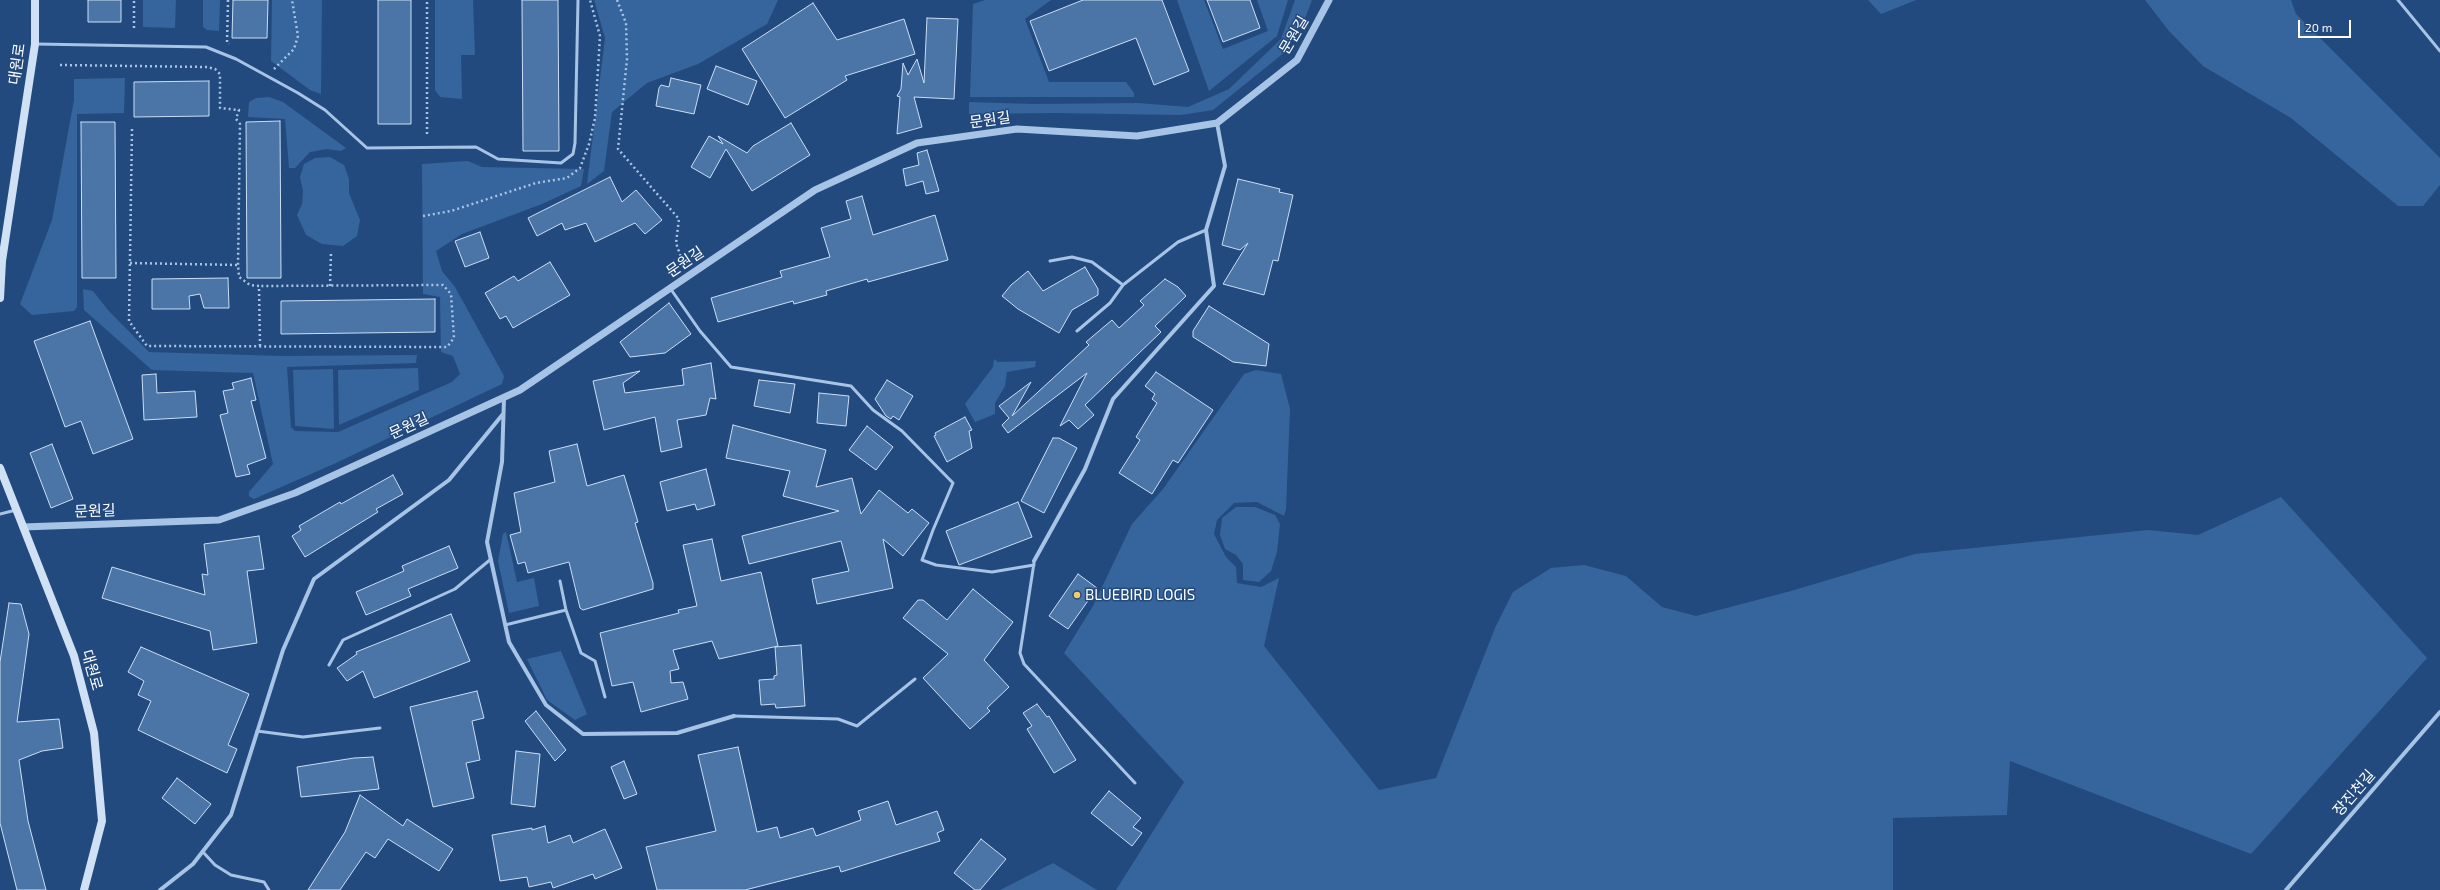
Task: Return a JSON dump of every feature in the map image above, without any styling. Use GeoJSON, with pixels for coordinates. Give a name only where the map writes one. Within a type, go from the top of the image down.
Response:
{"type":"FeatureCollection","features":[{"type":"Feature","properties":{"kind":"main road","name":"대원로"},"geometry":{"type":"LineString","coordinates":[[0,298],[1,261],[35,44],[35,0]]}},
{"type":"Feature","properties":{"kind":"main road","name":"대원로"},"geometry":{"type":"LineString","coordinates":[[0,468],[74,656],[94,733],[102,821],[84,890]]}},
{"type":"Feature","properties":{"kind":"street","name":"문원길"},"geometry":{"type":"LineString","coordinates":[[23,526],[219,520],[295,493],[520,390],[815,190],[917,143],[1017,129],[1137,136],[1217,123],[1298,60],[1329,0]]}},
{"type":"Feature","properties":{"kind":"street"},"geometry":{"type":"LineString","coordinates":[[1034,563],[1085,469],[1113,399],[1214,286],[1206,230],[1225,166],[1217,123]]}},
{"type":"Feature","properties":{"kind":"street"},"geometry":{"type":"LineString","coordinates":[[504,397],[502,462],[487,542],[509,642],[546,705],[582,734],[677,733],[734,716]]}},
{"type":"Feature","properties":{"kind":"street"},"geometry":{"type":"LineString","coordinates":[[160,890],[193,864],[231,815],[283,650],[314,578],[449,480],[504,414]]}},
{"type":"Feature","properties":{"kind":"street","name":"장진천길"},"geometry":{"type":"LineString","coordinates":[[2286,890],[2440,712]]}},
{"type":"Feature","properties":{"kind":"lane"},"geometry":{"type":"LineString","coordinates":[[35,44],[206,47],[236,59],[325,110],[366,148],[476,147],[498,160],[561,163],[573,154],[575,143],[578,0]]}},
{"type":"Feature","properties":{"kind":"lane"},"geometry":{"type":"LineString","coordinates":[[2398,0],[2440,51]]}},
{"type":"Feature","properties":{"kind":"lane"},"geometry":{"type":"LineString","coordinates":[[1077,331],[1110,303],[1122,285],[1178,242],[1206,230]]}},
{"type":"Feature","properties":{"kind":"lane"},"geometry":{"type":"LineString","coordinates":[[1050,261],[1072,257],[1092,262],[1122,285]]}},
{"type":"Feature","properties":{"kind":"lane"},"geometry":{"type":"LineString","coordinates":[[670,287],[700,331],[731,367],[851,386],[873,410],[902,431],[953,483],[922,560],[936,565],[992,572],[1034,563],[1020,653],[1024,664],[1135,783]]}},
{"type":"Feature","properties":{"kind":"lane"},"geometry":{"type":"LineString","coordinates":[[0,514],[17,510]]}},
{"type":"Feature","properties":{"kind":"lane"},"geometry":{"type":"LineString","coordinates":[[329,665],[343,640],[455,589],[491,559]]}},
{"type":"Feature","properties":{"kind":"lane"},"geometry":{"type":"LineString","coordinates":[[560,581],[566,610],[581,653],[595,660],[605,697]]}},
{"type":"Feature","properties":{"kind":"lane"},"geometry":{"type":"LineString","coordinates":[[505,625],[566,610]]}},
{"type":"Feature","properties":{"kind":"lane"},"geometry":{"type":"LineString","coordinates":[[734,716],[838,719],[857,726],[915,680]]}},
{"type":"Feature","properties":{"kind":"lane"},"geometry":{"type":"LineString","coordinates":[[258,731],[303,737],[380,728]]}},
{"type":"Feature","properties":{"kind":"lane"},"geometry":{"type":"LineString","coordinates":[[203,852],[215,865],[231,875],[264,882],[269,890]]}},
{"type":"Feature","properties":{"kind":"path"},"geometry":{"type":"LineString","coordinates":[[134,0],[134,28]]}},
{"type":"Feature","properties":{"kind":"path"},"geometry":{"type":"LineString","coordinates":[[228,0],[227,43],[233,47]]}},
{"type":"Feature","properties":{"kind":"path"},"geometry":{"type":"LineString","coordinates":[[267,76],[294,49],[298,36],[292,0]]}},
{"type":"Feature","properties":{"kind":"path"},"geometry":{"type":"LineString","coordinates":[[427,0],[427,134]]}},
{"type":"Feature","properties":{"kind":"path"},"geometry":{"type":"LineString","coordinates":[[423,216],[451,211],[536,183],[567,178],[580,168],[589,144],[594,118],[600,36],[590,0]]}},
{"type":"Feature","properties":{"kind":"path"},"geometry":{"type":"LineString","coordinates":[[617,0],[626,23],[627,59],[618,149],[678,219],[676,243],[687,276]]}},
{"type":"Feature","properties":{"kind":"path"},"geometry":{"type":"LineString","coordinates":[[60,65],[207,67],[215,69],[220,74],[220,108],[239,110],[236,119],[240,124],[239,277],[250,285],[259,286],[442,286],[451,294],[454,338],[447,347],[148,346],[129,321],[132,129]]}},
{"type":"Feature","properties":{"kind":"path"},"geometry":{"type":"LineString","coordinates":[[266,66],[273,70]]}},
{"type":"Feature","properties":{"kind":"path"},"geometry":{"type":"LineString","coordinates":[[330,286],[331,253]]}},
{"type":"Feature","properties":{"kind":"path"},"geometry":{"type":"LineString","coordinates":[[130,263],[238,265]]}},
{"type":"Feature","properties":{"kind":"path"},"geometry":{"type":"LineString","coordinates":[[259,286],[260,346]]}},
{"type":"Feature","properties":{"kind":"shaded area"},"geometry":{"type":"Polygon","coordinates":[[[143,0],[176,0],[175,28],[143,27],[143,0]]]}},
{"type":"Feature","properties":{"kind":"shaded area"},"geometry":{"type":"Polygon","coordinates":[[[203,0],[220,0],[219,31],[207,30],[203,27],[203,0]]]}},
{"type":"Feature","properties":{"kind":"shaded area"},"geometry":{"type":"Polygon","coordinates":[[[272,0],[322,0],[321,94],[310,90],[271,61],[272,0]]]}},
{"type":"Feature","properties":{"kind":"shaded area"},"geometry":{"type":"Polygon","coordinates":[[[435,0],[473,0],[475,55],[461,55],[462,99],[440,97],[435,90],[435,0]]]}},
{"type":"Feature","properties":{"kind":"shaded area"},"geometry":{"type":"Polygon","coordinates":[[[594,0],[778,0],[767,24],[698,64],[647,83],[612,112],[604,171],[587,184],[605,38],[594,0]]]}},
{"type":"Feature","properties":{"kind":"shaded area"},"geometry":{"type":"Polygon","coordinates":[[[985,0],[1051,0],[1025,19],[1049,82],[1126,82],[1134,93],[1134,97],[970,97],[973,4],[985,0]]]}},
{"type":"Feature","properties":{"kind":"shaded area"},"geometry":{"type":"Polygon","coordinates":[[[1177,0],[1204,0],[1223,49],[1268,31],[1257,0],[1288,0],[1277,36],[1209,91],[1177,0]]]}},
{"type":"Feature","properties":{"kind":"shaded area"},"geometry":{"type":"Polygon","coordinates":[[[1295,0],[1312,0],[1306,16],[1285,52],[1213,110],[1181,115],[1054,113],[969,114],[969,102],[1033,104],[1138,103],[1188,107],[1229,89],[1281,39],[1295,0]]]}},
{"type":"Feature","properties":{"kind":"shaded area"},"geometry":{"type":"Polygon","coordinates":[[[1868,0],[1916,0],[1881,14],[1868,0]]]}},
{"type":"Feature","properties":{"kind":"shaded area"},"geometry":{"type":"Polygon","coordinates":[[[2145,0],[2291,0],[2296,14],[2440,158],[2440,185],[2423,206],[2398,206],[2291,118],[2203,66],[2169,31],[2145,0]]]}},
{"type":"Feature","properties":{"kind":"shaded area"},"geometry":{"type":"Polygon","coordinates":[[[125,78],[124,113],[77,114],[77,307],[74,311],[32,315],[20,304],[52,220],[74,100],[74,79],[125,78]]]}},
{"type":"Feature","properties":{"kind":"shaded area"},"geometry":{"type":"Polygon","coordinates":[[[269,97],[283,102],[346,148],[341,151],[327,149],[310,152],[295,168],[289,168],[285,119],[248,117],[249,102],[256,98],[269,97]]]}},
{"type":"Feature","properties":{"kind":"shaded area"},"geometry":{"type":"Polygon","coordinates":[[[330,157],[344,165],[349,179],[349,193],[360,220],[357,236],[343,246],[322,244],[306,235],[297,215],[302,204],[303,191],[300,177],[304,164],[315,158],[330,157]]]}},
{"type":"Feature","properties":{"kind":"shaded area"},"geometry":{"type":"Polygon","coordinates":[[[468,161],[482,167],[584,169],[581,186],[542,204],[462,234],[436,251],[442,271],[455,287],[504,376],[502,384],[336,463],[254,499],[249,496],[249,492],[273,464],[253,373],[152,370],[84,310],[83,289],[93,291],[108,310],[149,352],[282,356],[417,355],[416,363],[287,367],[291,427],[295,431],[338,432],[452,382],[460,374],[453,356],[441,352],[440,297],[423,294],[422,164],[468,161]]]}},
{"type":"Feature","properties":{"kind":"shaded area"},"geometry":{"type":"Polygon","coordinates":[[[994,359],[998,362],[1036,361],[1035,367],[1007,372],[1005,386],[995,403],[995,414],[975,422],[965,404],[993,367],[994,359]]]}},
{"type":"Feature","properties":{"kind":"shaded area"},"geometry":{"type":"Polygon","coordinates":[[[418,368],[419,390],[339,425],[338,370],[418,368]]]}},
{"type":"Feature","properties":{"kind":"shaded area"},"geometry":{"type":"Polygon","coordinates":[[[333,369],[334,429],[295,426],[293,370],[333,369]]]}},
{"type":"Feature","properties":{"kind":"shaded area"},"geometry":{"type":"Polygon","coordinates":[[[1256,370],[1281,374],[1290,409],[1286,509],[1284,516],[1257,502],[1234,503],[1217,520],[1214,534],[1226,557],[1236,567],[1237,583],[1261,587],[1279,578],[1264,646],[1379,790],[1436,778],[1495,628],[1513,592],[1551,568],[1584,565],[1626,576],[1662,607],[1696,616],[1791,591],[1915,554],[2148,530],[2198,535],[2281,497],[2427,658],[2251,854],[2010,761],[2007,815],[1893,818],[1893,890],[1116,890],[1184,782],[1064,653],[1093,606],[1132,524],[1163,489],[1244,374],[1256,370]]]}},
{"type":"Feature","properties":{"kind":"shaded area"},"geometry":{"type":"Polygon","coordinates":[[[1236,507],[1255,507],[1275,515],[1280,524],[1277,552],[1271,571],[1259,582],[1243,580],[1243,564],[1236,555],[1225,549],[1220,535],[1222,518],[1236,507]]]}},
{"type":"Feature","properties":{"kind":"shaded area"},"geometry":{"type":"Polygon","coordinates":[[[506,532],[517,582],[534,578],[539,606],[509,613],[498,561],[503,534],[506,532]]]}},
{"type":"Feature","properties":{"kind":"shaded area"},"geometry":{"type":"Polygon","coordinates":[[[561,651],[587,714],[575,720],[547,700],[527,659],[561,651]]]}},
{"type":"Feature","properties":{"kind":"shaded area"},"geometry":{"type":"Polygon","coordinates":[[[1053,863],[1097,890],[1000,890],[1053,863]]]}},
{"type":"Feature","properties":{"kind":"building"},"geometry":{"type":"Polygon","coordinates":[[[88,0],[121,0],[121,22],[88,22],[88,0]]]}},
{"type":"Feature","properties":{"kind":"building"},"geometry":{"type":"Polygon","coordinates":[[[233,0],[268,0],[267,38],[232,38],[233,0]]]}},
{"type":"Feature","properties":{"kind":"building"},"geometry":{"type":"Polygon","coordinates":[[[378,0],[411,0],[411,124],[378,124],[378,0]]]}},
{"type":"Feature","properties":{"kind":"building"},"geometry":{"type":"Polygon","coordinates":[[[522,0],[558,0],[559,151],[523,151],[522,0]]]}},
{"type":"Feature","properties":{"kind":"building"},"geometry":{"type":"Polygon","coordinates":[[[1083,0],[1162,0],[1189,71],[1154,85],[1136,38],[1049,71],[1030,21],[1083,0]]]}},
{"type":"Feature","properties":{"kind":"building"},"geometry":{"type":"Polygon","coordinates":[[[1207,0],[1250,0],[1260,28],[1223,42],[1207,0]]]}},
{"type":"Feature","properties":{"kind":"building"},"geometry":{"type":"Polygon","coordinates":[[[813,3],[837,40],[904,19],[915,54],[845,76],[847,80],[785,118],[742,49],[813,3]]]}},
{"type":"Feature","properties":{"kind":"building"},"geometry":{"type":"Polygon","coordinates":[[[927,18],[958,19],[954,99],[914,97],[922,127],[897,134],[900,97],[897,96],[901,89],[903,63],[908,75],[917,59],[924,83],[927,18]]]}},
{"type":"Feature","properties":{"kind":"building"},"geometry":{"type":"Polygon","coordinates":[[[716,66],[757,81],[748,105],[707,89],[716,66]]]}},
{"type":"Feature","properties":{"kind":"building"},"geometry":{"type":"Polygon","coordinates":[[[671,78],[701,85],[694,114],[656,106],[659,88],[661,85],[669,87],[671,78]]]}},
{"type":"Feature","properties":{"kind":"building"},"geometry":{"type":"Polygon","coordinates":[[[209,81],[209,116],[134,117],[134,82],[209,81]]]}},
{"type":"Feature","properties":{"kind":"building"},"geometry":{"type":"Polygon","coordinates":[[[280,121],[281,278],[247,278],[246,122],[280,121]]]}},
{"type":"Feature","properties":{"kind":"building"},"geometry":{"type":"Polygon","coordinates":[[[81,122],[115,122],[116,278],[82,278],[81,122]]]}},
{"type":"Feature","properties":{"kind":"building"},"geometry":{"type":"Polygon","coordinates":[[[791,123],[810,155],[752,191],[726,149],[710,178],[691,167],[709,136],[723,144],[718,136],[747,153],[753,146],[791,123]]]}},
{"type":"Feature","properties":{"kind":"building"},"geometry":{"type":"Polygon","coordinates":[[[927,150],[939,191],[926,194],[923,181],[906,186],[903,169],[919,165],[917,153],[927,150]]]}},
{"type":"Feature","properties":{"kind":"building"},"geometry":{"type":"Polygon","coordinates":[[[610,177],[622,202],[636,190],[662,220],[645,234],[635,223],[595,242],[586,223],[565,230],[562,223],[537,236],[528,218],[610,177]]]}},
{"type":"Feature","properties":{"kind":"building"},"geometry":{"type":"Polygon","coordinates":[[[1238,179],[1280,189],[1279,192],[1293,195],[1278,261],[1273,260],[1264,295],[1223,284],[1248,243],[1240,250],[1222,245],[1238,179]]]}},
{"type":"Feature","properties":{"kind":"building"},"geometry":{"type":"Polygon","coordinates":[[[862,196],[873,235],[935,215],[948,260],[868,282],[867,279],[826,291],[827,295],[794,304],[793,301],[718,322],[711,298],[782,277],[780,271],[830,257],[821,228],[851,219],[846,201],[862,196]]]}},
{"type":"Feature","properties":{"kind":"building"},"geometry":{"type":"Polygon","coordinates":[[[480,232],[489,258],[465,267],[455,241],[480,232]]]}},
{"type":"Feature","properties":{"kind":"building"},"geometry":{"type":"Polygon","coordinates":[[[550,262],[570,295],[513,328],[506,316],[500,319],[485,293],[514,276],[518,281],[550,262]]]}},
{"type":"Feature","properties":{"kind":"building"},"geometry":{"type":"Polygon","coordinates":[[[1085,267],[1098,289],[1098,295],[1072,310],[1059,333],[1018,309],[1002,296],[1011,285],[1028,271],[1043,291],[1085,267]]]}},
{"type":"Feature","properties":{"kind":"building"},"geometry":{"type":"Polygon","coordinates":[[[228,278],[229,308],[204,308],[200,294],[189,296],[190,309],[152,309],[152,279],[228,278]]]}},
{"type":"Feature","properties":{"kind":"building"},"geometry":{"type":"Polygon","coordinates":[[[1165,279],[1178,287],[1186,296],[1155,326],[1161,332],[1085,405],[1094,415],[1078,429],[1069,420],[1060,426],[1087,373],[1008,433],[1002,425],[1009,418],[999,406],[1031,382],[1012,416],[1089,345],[1086,342],[1112,320],[1119,328],[1144,305],[1140,301],[1165,279]]]}},
{"type":"Feature","properties":{"kind":"building"},"geometry":{"type":"Polygon","coordinates":[[[435,299],[435,332],[281,334],[281,301],[435,299]]]}},
{"type":"Feature","properties":{"kind":"building"},"geometry":{"type":"Polygon","coordinates":[[[669,303],[691,334],[665,353],[630,357],[620,342],[669,303]]]}},
{"type":"Feature","properties":{"kind":"building"},"geometry":{"type":"Polygon","coordinates":[[[1209,306],[1269,344],[1266,366],[1233,362],[1193,337],[1193,331],[1209,306]]]}},
{"type":"Feature","properties":{"kind":"building"},"geometry":{"type":"Polygon","coordinates":[[[90,321],[133,439],[93,454],[81,421],[65,427],[34,341],[90,321]]]}},
{"type":"Feature","properties":{"kind":"building"},"geometry":{"type":"Polygon","coordinates":[[[711,363],[716,399],[710,398],[706,415],[677,420],[682,447],[661,452],[655,417],[604,430],[593,381],[640,371],[623,383],[625,393],[684,385],[682,369],[711,363]]]}},
{"type":"Feature","properties":{"kind":"building"},"geometry":{"type":"Polygon","coordinates":[[[1156,372],[1213,410],[1178,463],[1173,460],[1152,494],[1119,473],[1140,440],[1136,437],[1157,403],[1152,399],[1155,394],[1145,386],[1156,372]]]}},
{"type":"Feature","properties":{"kind":"building"},"geometry":{"type":"Polygon","coordinates":[[[156,374],[157,393],[195,391],[197,417],[144,420],[142,375],[156,374]]]}},
{"type":"Feature","properties":{"kind":"building"},"geometry":{"type":"Polygon","coordinates":[[[251,378],[256,400],[251,401],[266,458],[247,465],[250,474],[236,477],[220,415],[228,413],[223,391],[234,389],[232,383],[251,378]]]}},
{"type":"Feature","properties":{"kind":"building"},"geometry":{"type":"Polygon","coordinates":[[[759,380],[795,384],[790,413],[754,406],[759,380]]]}},
{"type":"Feature","properties":{"kind":"building"},"geometry":{"type":"Polygon","coordinates":[[[887,380],[913,396],[899,420],[893,416],[891,419],[886,416],[875,399],[887,380]]]}},
{"type":"Feature","properties":{"kind":"building"},"geometry":{"type":"Polygon","coordinates":[[[819,393],[849,396],[846,426],[817,423],[819,393]]]}},
{"type":"Feature","properties":{"kind":"building"},"geometry":{"type":"Polygon","coordinates":[[[965,417],[972,430],[969,431],[972,448],[947,462],[934,436],[936,435],[935,433],[965,417]]]}},
{"type":"Feature","properties":{"kind":"building"},"geometry":{"type":"Polygon","coordinates":[[[733,425],[826,450],[816,487],[852,478],[861,514],[879,490],[908,513],[912,509],[929,523],[903,556],[883,539],[893,588],[817,604],[812,579],[849,571],[841,541],[749,564],[742,536],[839,511],[783,496],[790,471],[726,458],[733,425]]]}},
{"type":"Feature","properties":{"kind":"building"},"geometry":{"type":"Polygon","coordinates":[[[867,426],[893,447],[876,470],[849,450],[867,426]]]}},
{"type":"Feature","properties":{"kind":"building"},"geometry":{"type":"Polygon","coordinates":[[[1053,438],[1059,438],[1077,448],[1044,513],[1021,501],[1053,438]]]}},
{"type":"Feature","properties":{"kind":"building"},"geometry":{"type":"Polygon","coordinates":[[[52,444],[73,499],[51,508],[30,453],[52,444]]]}},
{"type":"Feature","properties":{"kind":"building"},"geometry":{"type":"Polygon","coordinates":[[[577,444],[587,486],[624,475],[638,522],[635,523],[653,583],[653,589],[583,610],[580,608],[569,562],[528,573],[525,562],[518,564],[510,535],[521,532],[514,493],[555,482],[549,451],[577,444]]]}},
{"type":"Feature","properties":{"kind":"building"},"geometry":{"type":"Polygon","coordinates":[[[706,469],[715,505],[697,510],[695,504],[667,511],[660,482],[706,469]]]}},
{"type":"Feature","properties":{"kind":"building"},"geometry":{"type":"Polygon","coordinates":[[[393,475],[403,494],[376,509],[378,512],[305,557],[292,536],[301,530],[299,526],[340,502],[341,504],[393,475]]]}},
{"type":"Feature","properties":{"kind":"building"},"geometry":{"type":"Polygon","coordinates":[[[1018,502],[1032,537],[959,565],[946,531],[1018,502]]]}},
{"type":"Feature","properties":{"kind":"building"},"geometry":{"type":"Polygon","coordinates":[[[259,536],[264,569],[247,571],[257,643],[213,650],[210,631],[102,598],[112,567],[205,595],[202,574],[208,575],[204,544],[259,536]]]}},
{"type":"Feature","properties":{"kind":"building"},"geometry":{"type":"Polygon","coordinates":[[[712,539],[721,581],[761,572],[778,646],[719,659],[712,641],[673,650],[679,669],[670,671],[671,683],[683,682],[688,699],[641,712],[633,682],[612,686],[600,633],[679,613],[678,610],[697,606],[683,545],[712,539]]]}},
{"type":"Feature","properties":{"kind":"building"},"geometry":{"type":"Polygon","coordinates":[[[449,546],[458,568],[408,589],[411,596],[366,615],[356,592],[404,571],[402,566],[449,546]]]}},
{"type":"Feature","properties":{"kind":"building"},"geometry":{"type":"Polygon","coordinates":[[[1078,574],[1097,588],[1068,629],[1049,616],[1078,574]]]}},
{"type":"Feature","properties":{"kind":"building"},"geometry":{"type":"Polygon","coordinates":[[[973,589],[1013,622],[984,660],[1009,687],[987,708],[990,711],[970,729],[923,678],[948,654],[903,618],[918,600],[923,600],[947,620],[973,589]]]}},
{"type":"Feature","properties":{"kind":"building"},"geometry":{"type":"Polygon","coordinates":[[[9,603],[21,604],[29,634],[17,722],[59,719],[63,748],[42,751],[19,760],[28,821],[46,890],[17,890],[0,823],[0,662],[9,603]]]}},
{"type":"Feature","properties":{"kind":"building"},"geometry":{"type":"Polygon","coordinates":[[[451,614],[470,661],[374,698],[363,671],[347,681],[337,668],[357,654],[356,652],[451,614]]]}},
{"type":"Feature","properties":{"kind":"building"},"geometry":{"type":"Polygon","coordinates":[[[801,645],[805,706],[776,708],[775,704],[761,705],[759,680],[774,679],[774,676],[777,675],[775,647],[801,645]]]}},
{"type":"Feature","properties":{"kind":"building"},"geometry":{"type":"Polygon","coordinates":[[[141,647],[249,694],[228,745],[237,749],[227,773],[138,730],[151,701],[138,695],[144,681],[128,672],[141,647]]]}},
{"type":"Feature","properties":{"kind":"building"},"geometry":{"type":"Polygon","coordinates":[[[477,691],[484,718],[472,721],[480,760],[466,763],[474,798],[433,807],[410,707],[477,691]]]}},
{"type":"Feature","properties":{"kind":"building"},"geometry":{"type":"Polygon","coordinates":[[[1037,704],[1047,717],[1049,716],[1076,760],[1054,773],[1027,729],[1032,726],[1023,713],[1037,704]]]}},
{"type":"Feature","properties":{"kind":"building"},"geometry":{"type":"Polygon","coordinates":[[[536,711],[566,750],[555,761],[525,721],[536,711]]]}},
{"type":"Feature","properties":{"kind":"building"},"geometry":{"type":"Polygon","coordinates":[[[738,747],[757,832],[777,827],[780,838],[813,828],[816,836],[861,820],[858,811],[888,801],[896,825],[937,811],[944,830],[937,833],[940,841],[841,872],[839,866],[745,890],[657,890],[646,847],[716,831],[698,755],[738,747]]]}},
{"type":"Feature","properties":{"kind":"building"},"geometry":{"type":"Polygon","coordinates":[[[516,751],[540,754],[535,807],[511,804],[516,751]]]}},
{"type":"Feature","properties":{"kind":"building"},"geometry":{"type":"Polygon","coordinates":[[[373,757],[379,789],[301,797],[297,767],[354,758],[373,757]]]}},
{"type":"Feature","properties":{"kind":"building"},"geometry":{"type":"Polygon","coordinates":[[[624,761],[637,794],[624,799],[611,767],[624,761]]]}},
{"type":"Feature","properties":{"kind":"building"},"geometry":{"type":"Polygon","coordinates":[[[177,778],[211,804],[195,824],[162,798],[177,778]]]}},
{"type":"Feature","properties":{"kind":"building"},"geometry":{"type":"Polygon","coordinates":[[[1109,791],[1141,818],[1133,827],[1142,833],[1132,846],[1091,813],[1109,791]]]}},
{"type":"Feature","properties":{"kind":"building"},"geometry":{"type":"Polygon","coordinates":[[[360,795],[403,826],[407,819],[453,849],[439,871],[388,839],[375,858],[366,852],[340,890],[308,890],[345,832],[360,795]]]}},
{"type":"Feature","properties":{"kind":"building"},"geometry":{"type":"Polygon","coordinates":[[[545,826],[548,843],[570,835],[573,843],[605,829],[622,868],[595,879],[593,874],[553,888],[551,882],[529,887],[527,877],[500,881],[492,835],[532,828],[532,830],[545,826]]]}},
{"type":"Feature","properties":{"kind":"building"},"geometry":{"type":"Polygon","coordinates":[[[981,839],[1006,859],[980,890],[975,890],[954,873],[981,839]]]}},
{"type":"Feature","properties":{"kind":"place","name":"BLUEBIRD LOGIS"},"geometry":{"type":"Point","coordinates":[1077,595]}}]}
